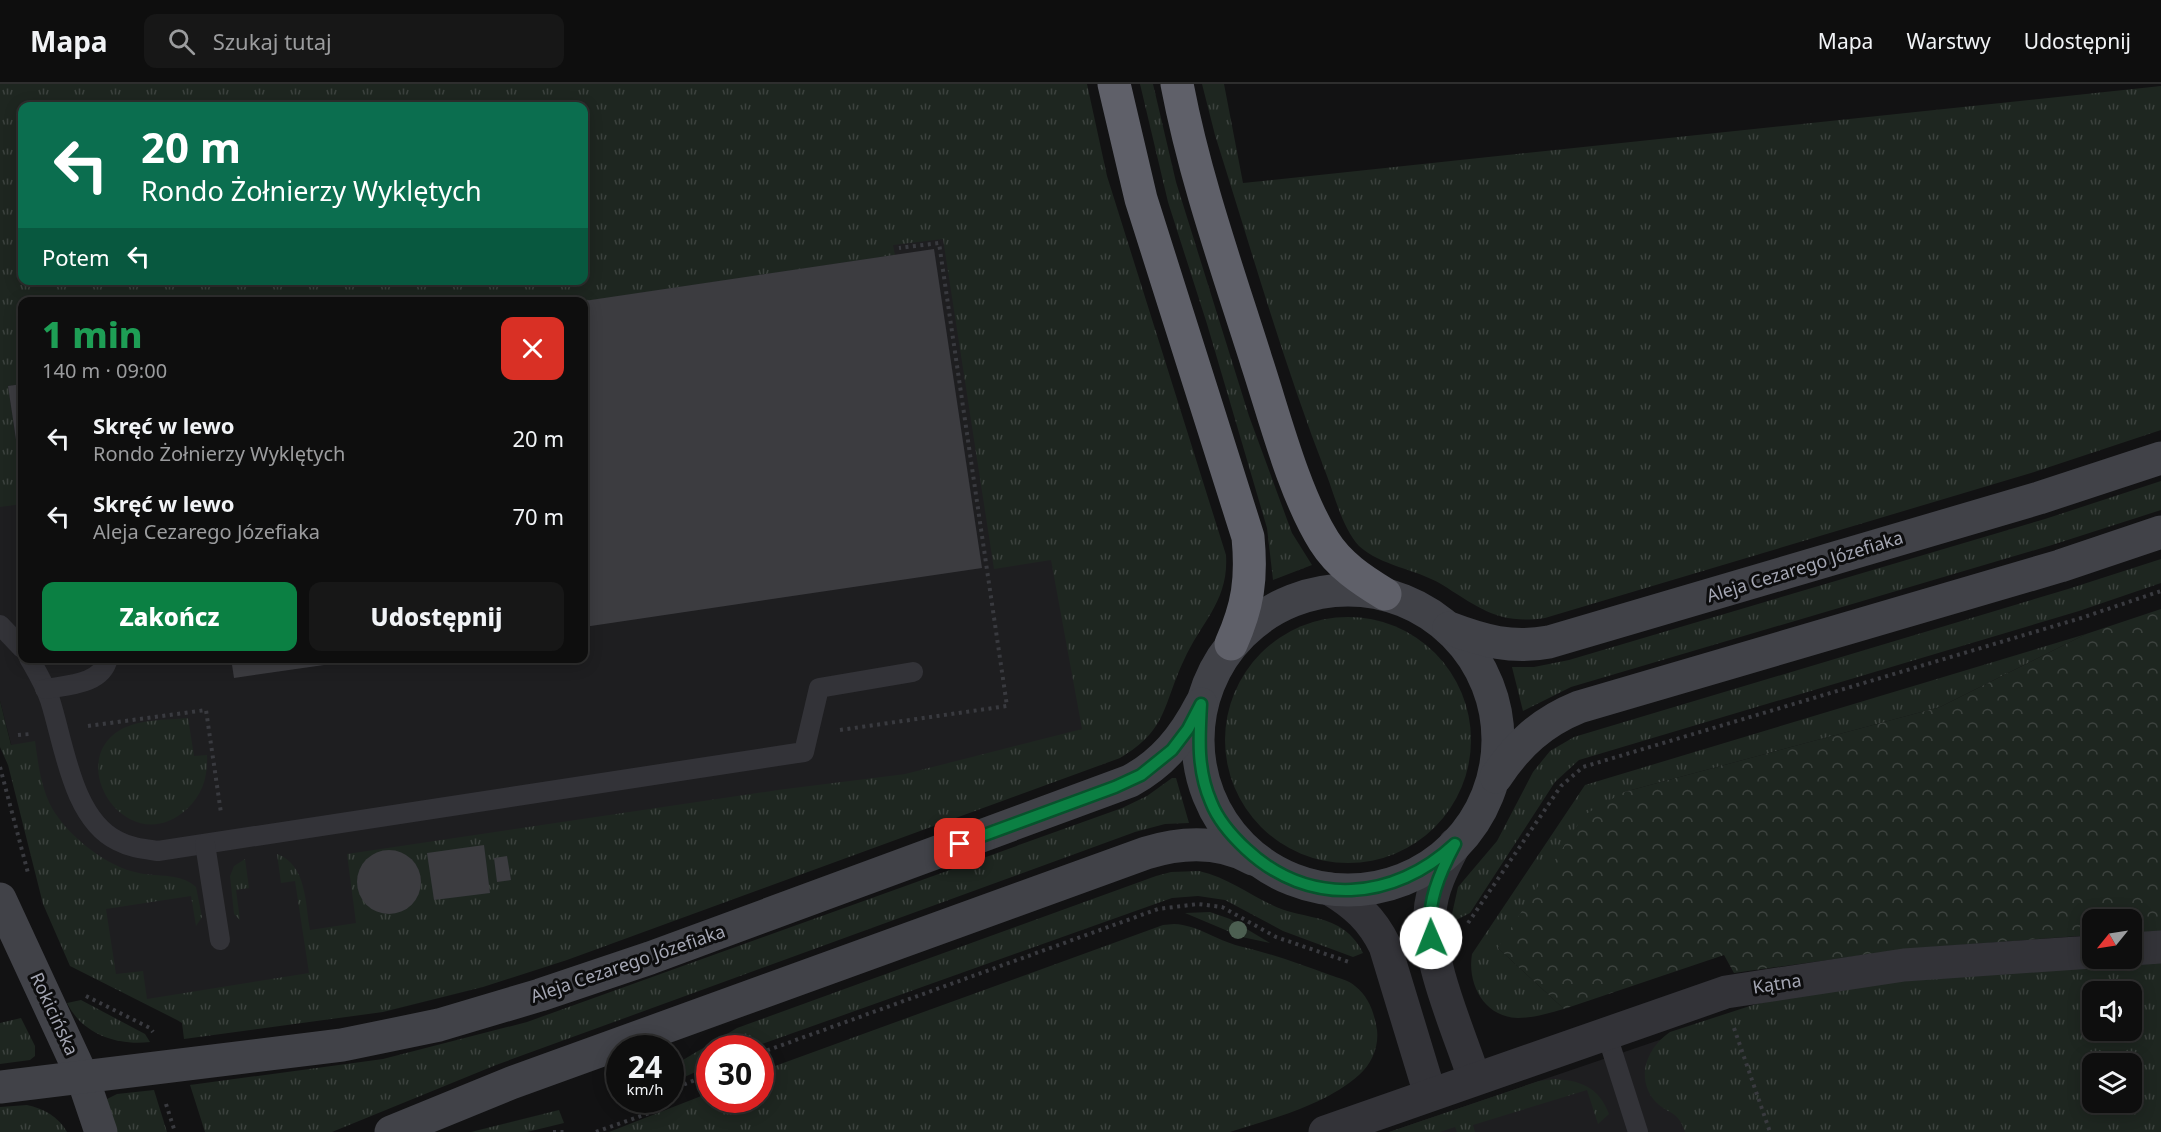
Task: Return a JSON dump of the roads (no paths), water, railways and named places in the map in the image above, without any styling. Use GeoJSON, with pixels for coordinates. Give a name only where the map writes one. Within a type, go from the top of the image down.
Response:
{"type":"FeatureCollection","features":[{"type":"Feature","properties":{"kind":"highway"},"geometry":{"type":"LineString","coordinates":[[1114,84],[1141,199],[1248,537],[1251,572],[1248,595],[1242,620],[1231,644]]}},
{"type":"Feature","properties":{"kind":"highway"},"geometry":{"type":"LineString","coordinates":[[1177,84],[1206,205],[1283,445],[1313,520],[1324,543],[1341,563],[1356,577],[1385,594]]}},
{"type":"Feature","properties":{"kind":"main road","name":"Aleja Cezarego Józefiaka"},"geometry":{"type":"LineString","coordinates":[[0,1087],[342,1045],[439,1025],[540,995],[650,958],[1130,781],[1151,768],[1172,750],[1188,729],[1231,644],[1255,622],[1281,604],[1308,595],[1331,590],[1385,594],[1412,603],[1447,627],[1497,644],[1532,645],[1549,642],[2039,498],[2161,458]]}},
{"type":"Feature","properties":{"kind":"main road"},"geometry":{"type":"LineString","coordinates":[[1492,783],[1509,757],[1526,738],[1548,722],[1579,707],[2048,569],[2161,532]]}},
{"type":"Feature","properties":{"kind":"main road"},"geometry":{"type":"LineString","coordinates":[[391,1132],[511,1083],[1146,853],[1178,845],[1205,843],[1240,851],[1289,879],[1330,889],[1371,888],[1410,877],[1428,867],[1455,844],[1484,806],[1492,783],[1500,741],[1492,696],[1472,654],[1447,627]]}},
{"type":"Feature","properties":{"kind":"main road"},"geometry":{"type":"LineString","coordinates":[[1201,704],[1198,749],[1202,776],[1211,803],[1222,822],[1262,864]]}},
{"type":"Feature","properties":{"kind":"main road","name":"Rokicińska"},"geometry":{"type":"LineString","coordinates":[[0,899],[82,1076],[101,1132]]}},
{"type":"Feature","properties":{"kind":"street"},"geometry":{"type":"LineString","coordinates":[[1455,844],[1442,869],[1433,896],[1430,931],[1439,972],[1474,1078]]}},
{"type":"Feature","properties":{"kind":"street"},"geometry":{"type":"LineString","coordinates":[[1330,889],[1360,910],[1381,938],[1430,1094]]}},
{"type":"Feature","properties":{"kind":"street"},"geometry":{"type":"LineString","coordinates":[[2142,948],[2161,947]]}},
{"type":"Feature","properties":{"kind":"street","name":"Kątna"},"geometry":{"type":"LineString","coordinates":[[1325,1132],[1474,1078],[1726,992],[1904,965],[2082,952]]}},
{"type":"Feature","properties":{"kind":"lane"},"geometry":{"type":"LineString","coordinates":[[0,625],[18,644]]}},
{"type":"Feature","properties":{"kind":"lane"},"geometry":{"type":"LineString","coordinates":[[32,663],[45,689],[80,797],[102,830],[116,841],[158,851],[804,752],[819,688],[913,672]]}},
{"type":"Feature","properties":{"kind":"lane"},"geometry":{"type":"LineString","coordinates":[[45,689],[87,681],[102,671],[106,663]]}},
{"type":"Feature","properties":{"kind":"lane"},"geometry":{"type":"LineString","coordinates":[[205,844],[220,940]]}},
{"type":"Feature","properties":{"kind":"lane"},"geometry":{"type":"LineString","coordinates":[[1606,1032],[1638,1132]]}}]}
